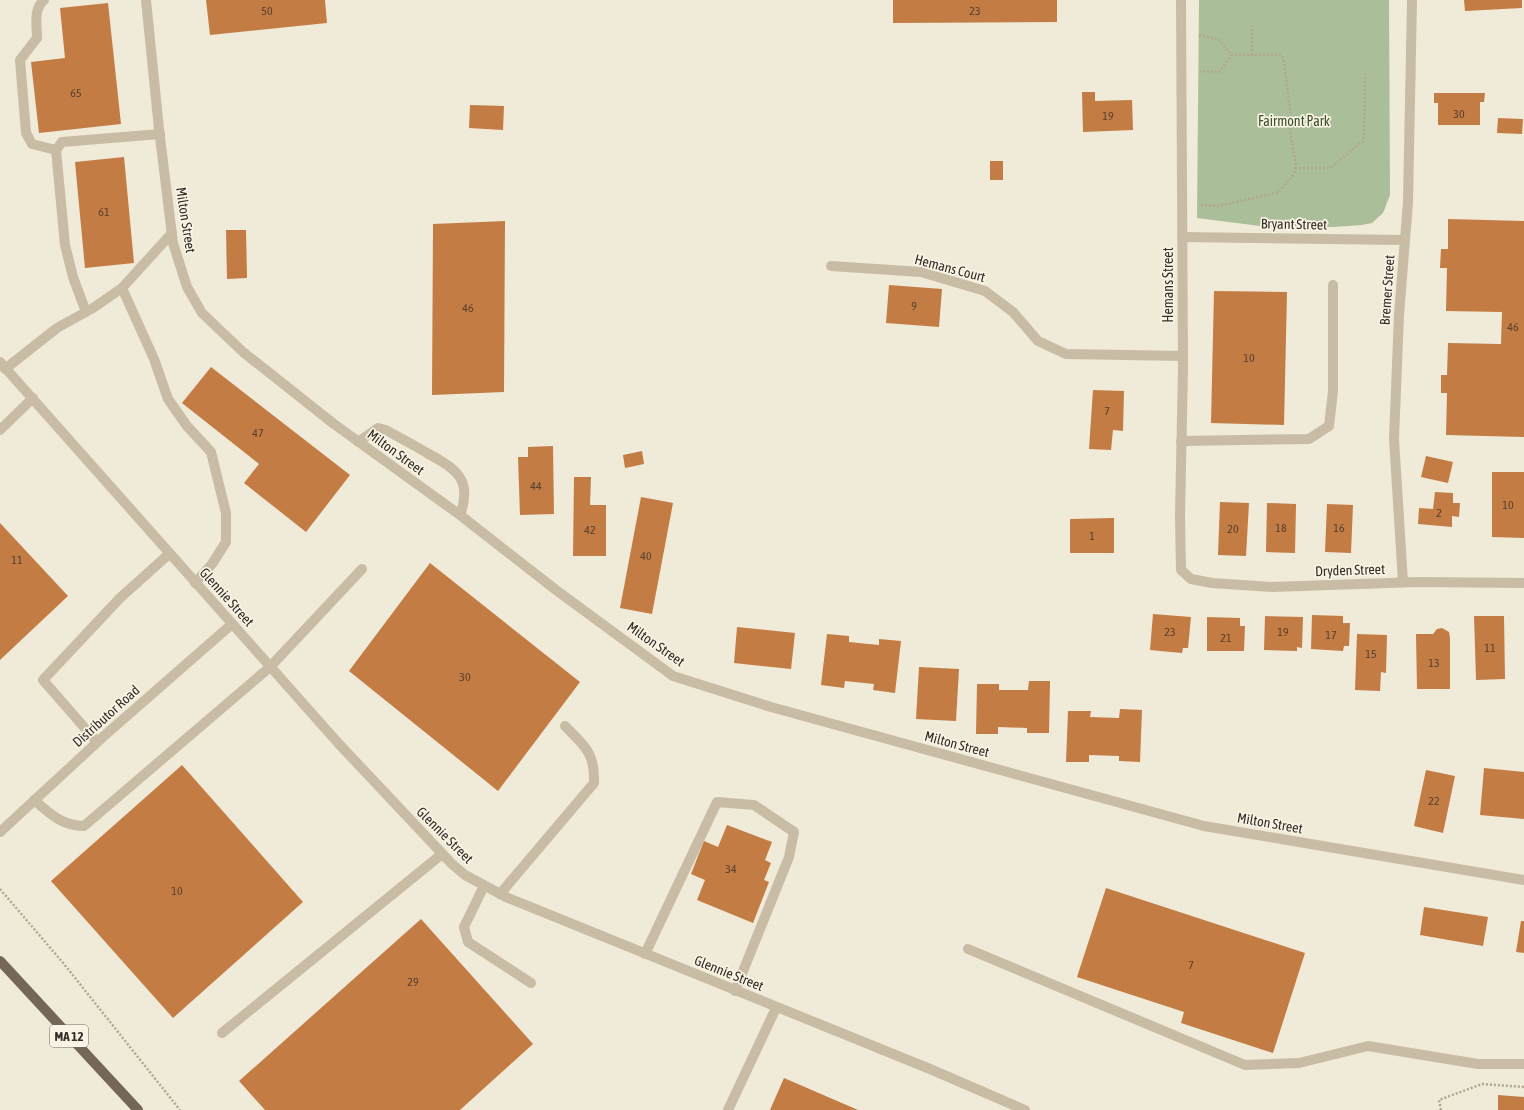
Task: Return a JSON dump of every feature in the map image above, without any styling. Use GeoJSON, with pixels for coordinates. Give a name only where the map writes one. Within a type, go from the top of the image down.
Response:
{"type":"FeatureCollection","features":[{"type":"Feature","properties":{"kind":"main road","name":"MA 12"},"geometry":{"type":"LineString","coordinates":[[0,961],[138,1110]]}},
{"type":"Feature","properties":{"kind":"street"},"geometry":{"type":"LineString","coordinates":[[44,0],[38,5],[36,13],[37,38],[20,60],[26,133],[32,144],[56,150]]}},
{"type":"Feature","properties":{"kind":"street","name":"Milton Street"},"geometry":{"type":"LineString","coordinates":[[146,0],[172,233],[179,265],[187,288],[202,313],[243,352],[358,442],[460,515],[556,590],[673,676],[771,707],[1204,826],[1524,880]]}},
{"type":"Feature","properties":{"kind":"street","name":"Hemans Street"},"geometry":{"type":"LineString","coordinates":[[1181,0],[1181,570]]}},
{"type":"Feature","properties":{"kind":"street","name":"Bremer Street"},"geometry":{"type":"LineString","coordinates":[[1403,582],[1394,439],[1399,316],[1408,202],[1412,0]]}},
{"type":"Feature","properties":{"kind":"street"},"geometry":{"type":"LineString","coordinates":[[86,312],[73,277],[65,245],[56,150],[62,142],[160,134]]}},
{"type":"Feature","properties":{"kind":"street"},"geometry":{"type":"LineString","coordinates":[[3,366],[57,328],[86,312],[122,288],[172,233]]}},
{"type":"Feature","properties":{"kind":"street","name":"Bryant Street"},"geometry":{"type":"LineString","coordinates":[[1182,236],[1405,240]]}},
{"type":"Feature","properties":{"kind":"street","name":"Hemans Court"},"geometry":{"type":"LineString","coordinates":[[831,266],[921,272],[985,290],[1013,312],[1038,341],[1066,354],[1182,356]]}},
{"type":"Feature","properties":{"kind":"street"},"geometry":{"type":"LineString","coordinates":[[1181,441],[1309,439],[1329,426],[1333,391],[1333,285]]}},
{"type":"Feature","properties":{"kind":"street"},"geometry":{"type":"LineString","coordinates":[[122,288],[154,359],[168,399],[187,426],[211,452],[226,513],[226,542],[212,564],[196,583]]}},
{"type":"Feature","properties":{"kind":"street","name":"Glennie Street"},"geometry":{"type":"LineString","coordinates":[[3,366],[339,744],[442,854],[465,875],[500,894],[776,1008],[930,1069],[1025,1110]]}},
{"type":"Feature","properties":{"kind":"street"},"geometry":{"type":"LineString","coordinates":[[0,430],[33,398]]}},
{"type":"Feature","properties":{"kind":"street"},"geometry":{"type":"LineString","coordinates":[[358,442],[378,428],[386,430],[451,466],[460,477],[464,490],[464,502],[460,515]]}},
{"type":"Feature","properties":{"kind":"street"},"geometry":{"type":"LineString","coordinates":[[97,742],[43,680],[120,598],[169,554]]}},
{"type":"Feature","properties":{"kind":"street"},"geometry":{"type":"LineString","coordinates":[[34,800],[60,822],[74,826],[84,826],[270,667],[362,569]]}},
{"type":"Feature","properties":{"kind":"street","name":"Dryden Street"},"geometry":{"type":"LineString","coordinates":[[1181,570],[1191,579],[1212,583],[1272,587],[1403,582],[1524,583]]}},
{"type":"Feature","properties":{"kind":"street","name":"Distributor Road"},"geometry":{"type":"LineString","coordinates":[[0,832],[97,742],[232,624]]}},
{"type":"Feature","properties":{"kind":"street"},"geometry":{"type":"LineString","coordinates":[[500,894],[594,783],[594,766],[586,747],[565,726]]}},
{"type":"Feature","properties":{"kind":"street"},"geometry":{"type":"LineString","coordinates":[[645,954],[717,802],[754,804],[794,832],[789,857],[735,991]]}},
{"type":"Feature","properties":{"kind":"street"},"geometry":{"type":"LineString","coordinates":[[222,1033],[442,854]]}},
{"type":"Feature","properties":{"kind":"street"},"geometry":{"type":"LineString","coordinates":[[484,886],[464,927],[468,942],[531,983]]}},
{"type":"Feature","properties":{"kind":"street"},"geometry":{"type":"LineString","coordinates":[[968,949],[1245,1065],[1299,1063],[1368,1046],[1478,1064],[1524,1064]]}},
{"type":"Feature","properties":{"kind":"street"},"geometry":{"type":"LineString","coordinates":[[728,1110],[776,1008]]}},
{"type":"Feature","properties":{"kind":"path"},"geometry":{"type":"LineString","coordinates":[[1252,26],[1252,55]]}},
{"type":"Feature","properties":{"kind":"path"},"geometry":{"type":"LineString","coordinates":[[1197,35],[1219,40],[1232,55],[1281,55],[1284,62],[1295,168],[1294,174],[1279,192],[1218,206],[1197,205]]}},
{"type":"Feature","properties":{"kind":"path"},"geometry":{"type":"LineString","coordinates":[[1197,71],[1219,72],[1232,55]]}},
{"type":"Feature","properties":{"kind":"path"},"geometry":{"type":"LineString","coordinates":[[1295,168],[1330,168],[1364,140],[1365,74]]}},
{"type":"Feature","properties":{"kind":"path"},"geometry":{"type":"LineString","coordinates":[[0,888],[64,964],[180,1110]]}},
{"type":"Feature","properties":{"kind":"path"},"geometry":{"type":"LineString","coordinates":[[1441,1110],[1439,1100],[1482,1084],[1524,1088]]}},
{"type":"Feature","properties":{"kind":"green space","name":"Fairmont Park"},"geometry":{"type":"Polygon","coordinates":[[[1199,0],[1389,0],[1390,195],[1383,213],[1372,223],[1333,227],[1268,227],[1197,218],[1199,0]]]}},
{"type":"Feature","properties":{"kind":"building"},"geometry":{"type":"Polygon","coordinates":[[[206,0],[325,0],[327,23],[210,35],[206,0]]]}},
{"type":"Feature","properties":{"kind":"building"},"geometry":{"type":"Polygon","coordinates":[[[893,0],[1057,0],[1057,22],[893,23],[893,0]]]}},
{"type":"Feature","properties":{"kind":"building"},"geometry":{"type":"Polygon","coordinates":[[[1464,0],[1522,0],[1522,8],[1465,11],[1464,0]]]}},
{"type":"Feature","properties":{"kind":"building"},"geometry":{"type":"Polygon","coordinates":[[[108,3],[121,124],[39,133],[31,62],[65,58],[60,8],[108,3]]]}},
{"type":"Feature","properties":{"kind":"building"},"geometry":{"type":"Polygon","coordinates":[[[1082,92],[1095,92],[1095,101],[1132,100],[1133,130],[1083,132],[1082,92]]]}},
{"type":"Feature","properties":{"kind":"building"},"geometry":{"type":"Polygon","coordinates":[[[1434,93],[1485,93],[1484,102],[1480,102],[1480,125],[1438,125],[1438,103],[1434,103],[1434,93]]]}},
{"type":"Feature","properties":{"kind":"building"},"geometry":{"type":"Polygon","coordinates":[[[470,105],[504,106],[503,130],[469,128],[470,105]]]}},
{"type":"Feature","properties":{"kind":"building"},"geometry":{"type":"Polygon","coordinates":[[[1498,118],[1523,119],[1522,134],[1497,133],[1498,118]]]}},
{"type":"Feature","properties":{"kind":"building"},"geometry":{"type":"Polygon","coordinates":[[[124,157],[134,263],[85,268],[75,162],[124,157]]]}},
{"type":"Feature","properties":{"kind":"building"},"geometry":{"type":"Polygon","coordinates":[[[990,161],[1003,161],[1003,180],[990,180],[990,161]]]}},
{"type":"Feature","properties":{"kind":"building"},"geometry":{"type":"Polygon","coordinates":[[[1448,219],[1524,221],[1524,437],[1446,435],[1447,393],[1441,393],[1441,375],[1447,375],[1448,343],[1501,344],[1502,312],[1446,311],[1447,268],[1440,268],[1441,249],[1448,249],[1448,219]]]}},
{"type":"Feature","properties":{"kind":"building"},"geometry":{"type":"Polygon","coordinates":[[[505,221],[504,392],[432,395],[433,224],[505,221]]]}},
{"type":"Feature","properties":{"kind":"building"},"geometry":{"type":"Polygon","coordinates":[[[226,230],[246,230],[247,278],[227,279],[226,230]]]}},
{"type":"Feature","properties":{"kind":"building"},"geometry":{"type":"Polygon","coordinates":[[[889,285],[942,289],[939,327],[886,323],[889,285]]]}},
{"type":"Feature","properties":{"kind":"building"},"geometry":{"type":"Polygon","coordinates":[[[1214,291],[1287,292],[1284,425],[1211,423],[1214,291]]]}},
{"type":"Feature","properties":{"kind":"building"},"geometry":{"type":"Polygon","coordinates":[[[211,367],[350,475],[306,532],[244,483],[259,464],[182,403],[211,367]]]}},
{"type":"Feature","properties":{"kind":"building"},"geometry":{"type":"Polygon","coordinates":[[[1093,390],[1124,391],[1123,431],[1113,430],[1111,450],[1089,449],[1093,390]]]}},
{"type":"Feature","properties":{"kind":"building"},"geometry":{"type":"Polygon","coordinates":[[[553,446],[554,514],[520,515],[518,457],[528,457],[528,447],[553,446]]]}},
{"type":"Feature","properties":{"kind":"building"},"geometry":{"type":"Polygon","coordinates":[[[642,451],[644,464],[625,468],[623,455],[642,451]]]}},
{"type":"Feature","properties":{"kind":"building"},"geometry":{"type":"Polygon","coordinates":[[[1426,456],[1453,462],[1448,483],[1421,477],[1426,456]]]}},
{"type":"Feature","properties":{"kind":"building"},"geometry":{"type":"Polygon","coordinates":[[[1492,472],[1524,472],[1524,538],[1492,537],[1492,472]]]}},
{"type":"Feature","properties":{"kind":"building"},"geometry":{"type":"Polygon","coordinates":[[[574,477],[591,477],[590,505],[606,505],[606,556],[573,556],[574,477]]]}},
{"type":"Feature","properties":{"kind":"building"},"geometry":{"type":"Polygon","coordinates":[[[1435,492],[1453,493],[1453,503],[1460,503],[1459,517],[1452,516],[1452,527],[1418,524],[1419,508],[1433,509],[1435,492]]]}},
{"type":"Feature","properties":{"kind":"building"},"geometry":{"type":"Polygon","coordinates":[[[641,497],[673,503],[652,614],[620,608],[641,497]]]}},
{"type":"Feature","properties":{"kind":"building"},"geometry":{"type":"Polygon","coordinates":[[[1220,502],[1249,503],[1246,556],[1218,555],[1220,502]]]}},
{"type":"Feature","properties":{"kind":"building"},"geometry":{"type":"Polygon","coordinates":[[[1267,503],[1296,504],[1295,553],[1266,552],[1267,503]]]}},
{"type":"Feature","properties":{"kind":"building"},"geometry":{"type":"Polygon","coordinates":[[[1327,504],[1353,505],[1351,553],[1325,552],[1327,504]]]}},
{"type":"Feature","properties":{"kind":"building"},"geometry":{"type":"Polygon","coordinates":[[[1114,518],[1114,553],[1070,553],[1070,519],[1114,518]]]}},
{"type":"Feature","properties":{"kind":"building"},"geometry":{"type":"Polygon","coordinates":[[[0,523],[68,596],[0,660],[0,523]]]}},
{"type":"Feature","properties":{"kind":"building"},"geometry":{"type":"Polygon","coordinates":[[[430,563],[580,682],[498,791],[349,671],[430,563]]]}},
{"type":"Feature","properties":{"kind":"building"},"geometry":{"type":"Polygon","coordinates":[[[1153,614],[1191,617],[1188,648],[1183,648],[1182,653],[1150,650],[1153,614]]]}},
{"type":"Feature","properties":{"kind":"building"},"geometry":{"type":"Polygon","coordinates":[[[1312,615],[1343,616],[1343,623],[1350,623],[1349,646],[1344,646],[1343,651],[1311,649],[1312,615]]]}},
{"type":"Feature","properties":{"kind":"building"},"geometry":{"type":"Polygon","coordinates":[[[1265,616],[1303,617],[1302,648],[1297,647],[1297,651],[1264,650],[1265,616]]]}},
{"type":"Feature","properties":{"kind":"building"},"geometry":{"type":"Polygon","coordinates":[[[1474,616],[1504,616],[1505,679],[1476,680],[1474,616]]]}},
{"type":"Feature","properties":{"kind":"building"},"geometry":{"type":"Polygon","coordinates":[[[1207,617],[1240,618],[1240,626],[1245,626],[1244,651],[1207,651],[1207,617]]]}},
{"type":"Feature","properties":{"kind":"building"},"geometry":{"type":"Polygon","coordinates":[[[737,627],[795,633],[791,669],[734,663],[737,627]]]}},
{"type":"Feature","properties":{"kind":"building"},"geometry":{"type":"Polygon","coordinates":[[[1442,628],[1449,632],[1450,638],[1450,689],[1417,689],[1416,634],[1433,634],[1437,629],[1442,628]]]}},
{"type":"Feature","properties":{"kind":"building"},"geometry":{"type":"Polygon","coordinates":[[[827,634],[849,636],[849,642],[879,645],[879,639],[901,641],[895,693],[873,690],[874,684],[845,681],[844,688],[821,685],[827,634]]]}},
{"type":"Feature","properties":{"kind":"building"},"geometry":{"type":"Polygon","coordinates":[[[1357,634],[1387,635],[1386,673],[1381,672],[1380,691],[1355,690],[1357,634]]]}},
{"type":"Feature","properties":{"kind":"building"},"geometry":{"type":"Polygon","coordinates":[[[919,667],[959,669],[956,721],[916,719],[919,667]]]}},
{"type":"Feature","properties":{"kind":"building"},"geometry":{"type":"Polygon","coordinates":[[[1029,681],[1050,681],[1049,733],[1027,733],[1027,728],[998,727],[998,734],[976,734],[977,684],[999,684],[999,690],[1028,690],[1029,681]]]}},
{"type":"Feature","properties":{"kind":"building"},"geometry":{"type":"Polygon","coordinates":[[[1120,709],[1142,710],[1140,762],[1119,761],[1119,756],[1089,755],[1089,762],[1066,762],[1068,711],[1091,711],[1090,717],[1119,718],[1120,709]]]}},
{"type":"Feature","properties":{"kind":"building"},"geometry":{"type":"Polygon","coordinates":[[[182,765],[303,902],[173,1018],[51,881],[182,765]]]}},
{"type":"Feature","properties":{"kind":"building"},"geometry":{"type":"Polygon","coordinates":[[[1484,768],[1524,772],[1524,819],[1480,815],[1484,768]]]}},
{"type":"Feature","properties":{"kind":"building"},"geometry":{"type":"Polygon","coordinates":[[[1426,770],[1455,776],[1443,833],[1414,826],[1426,770]]]}},
{"type":"Feature","properties":{"kind":"building"},"geometry":{"type":"Polygon","coordinates":[[[727,825],[772,842],[765,860],[771,863],[764,880],[769,882],[753,923],[697,900],[705,880],[691,874],[704,841],[718,847],[727,825]]]}},
{"type":"Feature","properties":{"kind":"building"},"geometry":{"type":"Polygon","coordinates":[[[1106,888],[1305,953],[1273,1053],[1181,1023],[1184,1012],[1077,977],[1106,888]]]}},
{"type":"Feature","properties":{"kind":"building"},"geometry":{"type":"Polygon","coordinates":[[[1424,907],[1488,917],[1483,946],[1420,935],[1424,907]]]}},
{"type":"Feature","properties":{"kind":"building"},"geometry":{"type":"Polygon","coordinates":[[[421,919],[533,1044],[460,1110],[265,1110],[239,1081],[421,919]]]}},
{"type":"Feature","properties":{"kind":"building"},"geometry":{"type":"Polygon","coordinates":[[[1521,921],[1524,921],[1524,953],[1516,952],[1521,921]]]}},
{"type":"Feature","properties":{"kind":"building"},"geometry":{"type":"Polygon","coordinates":[[[784,1078],[858,1110],[770,1110],[784,1078]]]}},
{"type":"Feature","properties":{"kind":"building"},"geometry":{"type":"Polygon","coordinates":[[[1498,1095],[1524,1097],[1524,1110],[1498,1110],[1498,1095]]]}}]}
